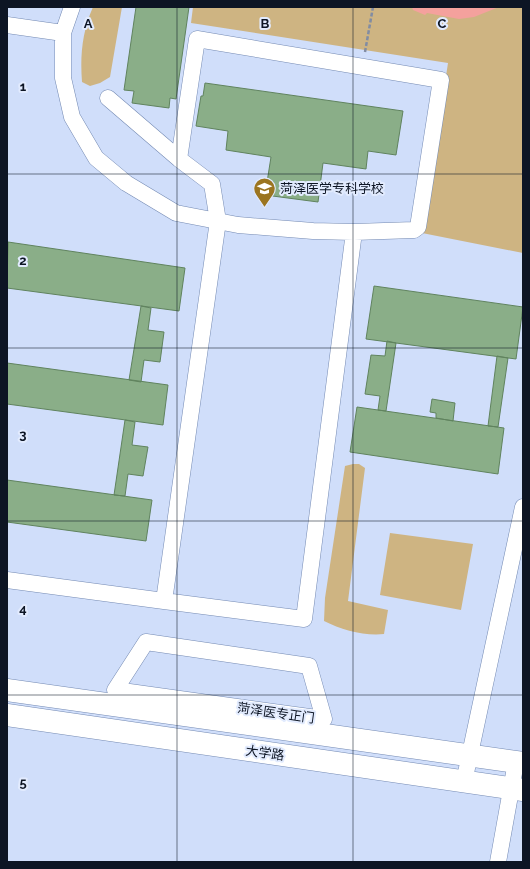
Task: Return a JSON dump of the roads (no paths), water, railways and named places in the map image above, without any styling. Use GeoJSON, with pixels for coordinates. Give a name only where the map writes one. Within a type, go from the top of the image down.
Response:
{"type":"FeatureCollection","features":[{"type":"Feature","properties":{"kind":"main road","name":"大学路"},"geometry":{"type":"LineString","coordinates":[[7,690],[520,763]]}},
{"type":"Feature","properties":{"kind":"main road","name":"大学路"},"geometry":{"type":"LineString","coordinates":[[7,715],[517,789]]}},
{"type":"Feature","properties":{"kind":"street"},"geometry":{"type":"LineString","coordinates":[[72,7],[63,33],[63,78],[72,117],[96,158],[126,183],[176,213],[238,225],[313,231],[354,232],[414,230],[418,227],[441,80],[196,39],[178,159]]}},
{"type":"Feature","properties":{"kind":"street"},"geometry":{"type":"LineString","coordinates":[[7,25],[63,33]]}},
{"type":"Feature","properties":{"kind":"street"},"geometry":{"type":"LineString","coordinates":[[108,98],[178,159],[212,184],[218,221],[164,601]]}},
{"type":"Feature","properties":{"kind":"street"},"geometry":{"type":"LineString","coordinates":[[7,580],[304,619],[354,232]]}},
{"type":"Feature","properties":{"kind":"street"},"geometry":{"type":"LineString","coordinates":[[464,782],[468,756],[510,577],[523,507]]}},
{"type":"Feature","properties":{"kind":"street","name":"菏泽医专正门"},"geometry":{"type":"LineString","coordinates":[[146,642],[309,666],[324,719],[115,690],[146,642]]}},
{"type":"Feature","properties":{"kind":"street"},"geometry":{"type":"LineString","coordinates":[[498,862],[517,789],[520,763]]}},
{"type":"Feature","properties":{"kind":"place","name":"菏泽医学专科学校"},"geometry":{"type":"Point","coordinates":[265,208]}}]}
